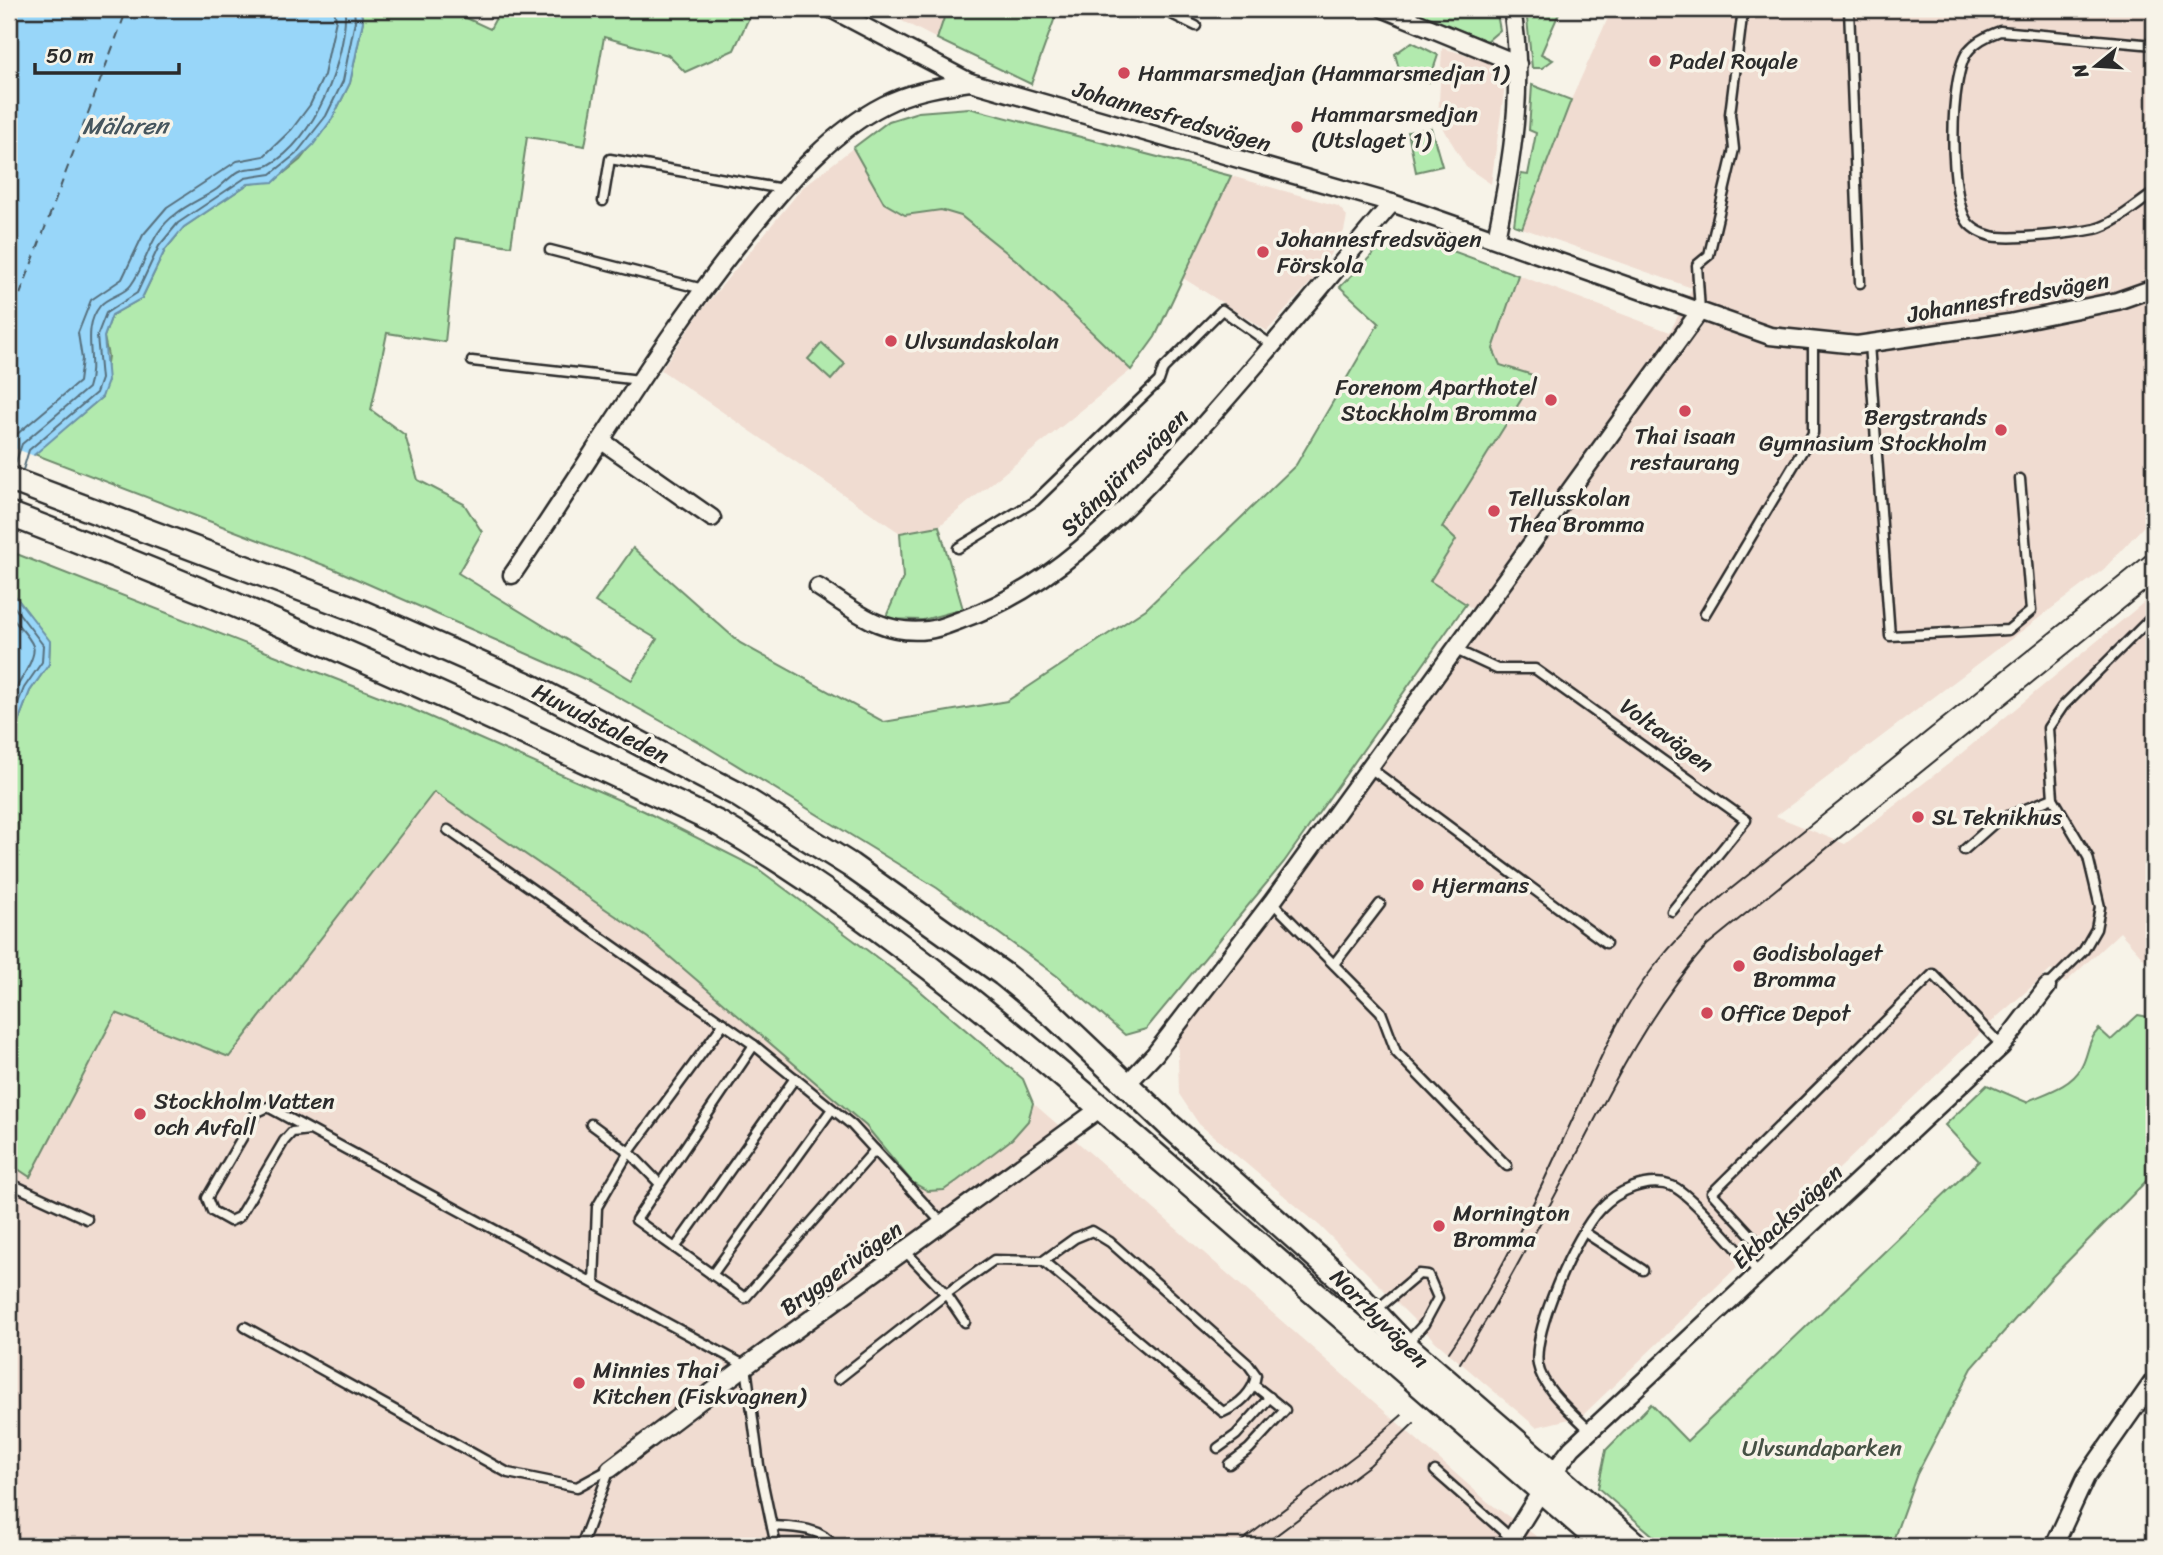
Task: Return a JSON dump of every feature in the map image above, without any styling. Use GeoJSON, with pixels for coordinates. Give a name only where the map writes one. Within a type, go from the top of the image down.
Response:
{"type":"FeatureCollection","features":[{"type":"Feature","properties":{"kind":"main road","name":"Huvudstaleden"},"geometry":{"type":"LineString","coordinates":[[9,479],[352,608],[528,685],[735,793],[850,865],[1003,974],[1076,1036],[1126,1085]]}},
{"type":"Feature","properties":{"kind":"main road","name":"Huvudstaleden"},"geometry":{"type":"LineString","coordinates":[[9,514],[144,565],[333,645],[720,824],[831,893],[1102,1107]]}},
{"type":"Feature","properties":{"kind":"main road"},"geometry":{"type":"LineString","coordinates":[[1102,1107],[1126,1085]]}},
{"type":"Feature","properties":{"kind":"main road","name":"Norrbyvägen"},"geometry":{"type":"LineString","coordinates":[[1126,1085],[1346,1283],[1405,1345],[1547,1482],[1605,1546]]}},
{"type":"Feature","properties":{"kind":"main road","name":"Norrbyvägen"},"geometry":{"type":"LineString","coordinates":[[1102,1107],[1547,1482],[1637,1546]]}},
{"type":"Feature","properties":{"kind":"street"},"geometry":{"type":"LineString","coordinates":[[831,9],[970,82]]}},
{"type":"Feature","properties":{"kind":"street"},"geometry":{"type":"LineString","coordinates":[[1384,9],[1518,64]]}},
{"type":"Feature","properties":{"kind":"street"},"geometry":{"type":"LineString","coordinates":[[1496,238],[1514,146],[1518,64],[1512,9]]}},
{"type":"Feature","properties":{"kind":"street","name":"Johannesfredsvägen"},"geometry":{"type":"LineString","coordinates":[[512,575],[703,289],[783,189],[821,151],[883,105],[926,89],[970,82],[1392,202],[1770,336],[1869,344],[2009,323],[2117,301],[2154,289]]}},
{"type":"Feature","properties":{"kind":"street","name":"Stångjärnsvägen"},"geometry":{"type":"LineString","coordinates":[[818,587],[881,627],[927,630],[978,614],[1031,586],[1078,551],[1130,504],[1217,411],[1392,202]]}},
{"type":"Feature","properties":{"kind":"street"},"geometry":{"type":"LineString","coordinates":[[1126,1085],[1154,1054],[1272,902],[1700,311]]}},
{"type":"Feature","properties":{"kind":"street"},"geometry":{"type":"LineString","coordinates":[[602,441],[712,518]]}},
{"type":"Feature","properties":{"kind":"street","name":"Ekbacksvägen"},"geometry":{"type":"LineString","coordinates":[[1509,1542],[1547,1482],[1590,1431],[2002,1046],[2047,988]]}},
{"type":"Feature","properties":{"kind":"street","name":"Bryggerivägen"},"geometry":{"type":"LineString","coordinates":[[610,1469],[746,1366],[1102,1107]]}},
{"type":"Feature","properties":{"kind":"street"},"geometry":{"type":"LineString","coordinates":[[2054,1546],[2086,1477],[2154,1380]]}},
{"type":"Feature","properties":{"kind":"lane"},"geometry":{"type":"LineString","coordinates":[[1161,9],[1196,26]]}},
{"type":"Feature","properties":{"kind":"lane"},"geometry":{"type":"LineString","coordinates":[[1700,311],[1697,265],[1709,255],[1734,149],[1730,114],[1743,9]]}},
{"type":"Feature","properties":{"kind":"lane"},"geometry":{"type":"LineString","coordinates":[[1849,9],[1860,283]]}},
{"type":"Feature","properties":{"kind":"lane"},"geometry":{"type":"LineString","coordinates":[[2154,45],[2000,31],[1983,38],[1968,50],[1959,68],[1955,97],[1957,195],[1970,225],[1984,233],[2000,237],[2097,228],[2154,193]]}},
{"type":"Feature","properties":{"kind":"lane"},"geometry":{"type":"LineString","coordinates":[[603,201],[610,159],[783,189]]}},
{"type":"Feature","properties":{"kind":"lane"},"geometry":{"type":"LineString","coordinates":[[550,250],[703,289]]}},
{"type":"Feature","properties":{"kind":"lane"},"geometry":{"type":"LineString","coordinates":[[958,548],[1035,501],[1159,381],[1163,369],[1222,310],[1273,346]]}},
{"type":"Feature","properties":{"kind":"lane"},"geometry":{"type":"LineString","coordinates":[[1705,614],[1813,433],[1813,341]]}},
{"type":"Feature","properties":{"kind":"lane"},"geometry":{"type":"LineString","coordinates":[[1869,344],[1890,636],[2008,630],[2031,611],[2020,479]]}},
{"type":"Feature","properties":{"kind":"lane"},"geometry":{"type":"LineString","coordinates":[[472,361],[640,380]]}},
{"type":"Feature","properties":{"kind":"lane"},"geometry":{"type":"LineString","coordinates":[[2047,988],[2084,950],[2096,929],[2100,907],[2088,857],[2053,798],[2048,728],[2063,706],[2154,615]]}},
{"type":"Feature","properties":{"kind":"lane","name":"Voltavägen"},"geometry":{"type":"LineString","coordinates":[[1455,650],[1497,669],[1535,669],[1746,820],[1672,911]]}},
{"type":"Feature","properties":{"kind":"lane"},"geometry":{"type":"LineString","coordinates":[[1370,768],[1606,943]]}},
{"type":"Feature","properties":{"kind":"lane"},"geometry":{"type":"LineString","coordinates":[[1964,850],[1998,820],[2053,798]]}},
{"type":"Feature","properties":{"kind":"lane"},"geometry":{"type":"LineString","coordinates":[[448,830],[754,1045],[832,1109],[875,1150],[942,1223]]}},
{"type":"Feature","properties":{"kind":"lane"},"geometry":{"type":"LineString","coordinates":[[1272,902],[1381,1012],[1396,1052],[1507,1166]]}},
{"type":"Feature","properties":{"kind":"lane"},"geometry":{"type":"LineString","coordinates":[[1334,964],[1380,904]]}},
{"type":"Feature","properties":{"kind":"lane"},"geometry":{"type":"LineString","coordinates":[[1773,1259],[1712,1193],[1933,974],[2002,1046]]}},
{"type":"Feature","properties":{"kind":"lane"},"geometry":{"type":"LineString","coordinates":[[594,1283],[597,1207],[629,1152],[724,1023]]}},
{"type":"Feature","properties":{"kind":"lane"},"geometry":{"type":"LineString","coordinates":[[754,1045],[636,1220],[745,1298],[875,1150]]}},
{"type":"Feature","properties":{"kind":"lane"},"geometry":{"type":"LineString","coordinates":[[675,1248],[795,1079]]}},
{"type":"Feature","properties":{"kind":"lane"},"geometry":{"type":"LineString","coordinates":[[310,1130],[292,1132],[284,1141],[239,1217],[230,1222],[212,1211],[207,1198],[257,1112],[268,1107],[746,1366],[759,1465],[776,1546]]}},
{"type":"Feature","properties":{"kind":"lane"},"geometry":{"type":"LineString","coordinates":[[712,1275],[832,1109]]}},
{"type":"Feature","properties":{"kind":"lane"},"geometry":{"type":"LineString","coordinates":[[591,1124],[629,1152],[660,1184]]}},
{"type":"Feature","properties":{"kind":"lane"},"geometry":{"type":"LineString","coordinates":[[9,1183],[87,1219]]}},
{"type":"Feature","properties":{"kind":"lane"},"geometry":{"type":"LineString","coordinates":[[1590,1431],[1542,1378],[1537,1362],[1543,1321],[1584,1233],[1599,1210],[1622,1191],[1647,1184],[1673,1186],[1709,1217],[1759,1273]]}},
{"type":"Feature","properties":{"kind":"lane"},"geometry":{"type":"LineString","coordinates":[[838,1379],[994,1260],[1044,1261],[1075,1238],[1092,1231],[1110,1241],[1248,1364],[1255,1375],[1254,1385],[1236,1407],[1223,1412],[1044,1261]]}},
{"type":"Feature","properties":{"kind":"lane"},"geometry":{"type":"LineString","coordinates":[[1584,1233],[1643,1270]]}},
{"type":"Feature","properties":{"kind":"lane"},"geometry":{"type":"LineString","coordinates":[[905,1250],[946,1294],[965,1322]]}},
{"type":"Feature","properties":{"kind":"lane"},"geometry":{"type":"LineString","coordinates":[[1374,1312],[1419,1274],[1428,1275],[1438,1298],[1424,1324],[1405,1345]]}},
{"type":"Feature","properties":{"kind":"lane"},"geometry":{"type":"LineString","coordinates":[[245,1327],[508,1473],[577,1487],[610,1469]]}},
{"type":"Feature","properties":{"kind":"lane"},"geometry":{"type":"LineString","coordinates":[[1229,1464],[1249,1449],[1285,1410],[1254,1385]]}},
{"type":"Feature","properties":{"kind":"lane"},"geometry":{"type":"LineString","coordinates":[[1218,1448],[1236,1435],[1270,1396]]}},
{"type":"Feature","properties":{"kind":"lane"},"geometry":{"type":"LineString","coordinates":[[581,1546],[610,1469]]}},
{"type":"Feature","properties":{"kind":"lane"},"geometry":{"type":"LineString","coordinates":[[1435,1471],[1509,1542]]}},
{"type":"Feature","properties":{"kind":"lane"},"geometry":{"type":"LineString","coordinates":[[772,1526],[801,1528],[829,1539],[834,1546]]}},
{"type":"Feature","properties":{"kind":"shaded area"},"geometry":{"type":"Polygon","coordinates":[[[879,9],[947,9],[937,39],[879,9]]]}},
{"type":"Feature","properties":{"kind":"shaded area"},"geometry":{"type":"Polygon","coordinates":[[[1612,9],[2154,9],[2154,515],[2104,569],[1776,816],[1845,844],[1951,762],[2154,594],[2154,970],[2120,932],[2065,983],[2051,970],[1998,1016],[1582,1416],[1536,1427],[1436,1342],[1320,1226],[1199,1124],[1179,1094],[1177,1022],[1473,609],[1430,581],[1456,540],[1442,528],[1536,377],[1500,365],[1493,349],[1518,275],[1670,332],[1692,288],[1522,228],[1571,100],[1612,9]]]}},
{"type":"Feature","properties":{"kind":"shaded area"},"geometry":{"type":"Polygon","coordinates":[[[1442,48],[1488,61],[1501,72],[1505,85],[1491,184],[1466,167],[1438,119],[1442,48]]]}},
{"type":"Feature","properties":{"kind":"shaded area","name":"Ulvsundaskolan"},"geometry":{"type":"Polygon","coordinates":[[[853,148],[884,203],[905,215],[941,210],[961,216],[1021,264],[1131,370],[939,526],[900,533],[661,370],[701,311],[803,187],[853,148]]]}},
{"type":"Feature","properties":{"kind":"shaded area","name":"Johannesfredsvägen Förskola"},"geometry":{"type":"Polygon","coordinates":[[[1231,176],[1338,206],[1347,216],[1344,231],[1319,273],[1267,331],[1183,278],[1231,176]]]}},
{"type":"Feature","properties":{"kind":"shaded area"},"geometry":{"type":"Polygon","coordinates":[[[433,792],[648,938],[866,1126],[912,1182],[957,1182],[1012,1139],[1028,1121],[1033,1103],[1488,1502],[1550,1546],[9,1546],[9,1163],[30,1177],[117,1012],[230,1057],[433,792]]]}},
{"type":"Feature","properties":{"kind":"green space"},"geometry":{"type":"Polygon","coordinates":[[[360,9],[447,9],[490,29],[497,16],[513,9],[753,9],[734,50],[685,72],[668,55],[604,37],[585,146],[527,137],[511,246],[456,238],[445,342],[387,333],[371,410],[405,435],[418,480],[464,504],[482,532],[458,573],[632,680],[657,639],[595,602],[633,548],[740,643],[884,722],[1007,701],[1146,609],[1296,465],[1379,323],[1340,287],[1387,240],[1412,236],[1518,275],[1493,349],[1500,365],[1536,376],[1442,527],[1456,540],[1430,581],[1466,604],[1284,862],[1146,1029],[1125,1035],[1057,976],[937,888],[704,745],[589,681],[334,569],[34,454],[102,397],[108,356],[104,337],[112,315],[142,298],[165,250],[184,227],[248,184],[274,181],[300,160],[332,119],[350,83],[363,21],[360,9]]]}},
{"type":"Feature","properties":{"kind":"green space"},"geometry":{"type":"Polygon","coordinates":[[[947,9],[1058,9],[1031,84],[937,39],[947,9]]]}},
{"type":"Feature","properties":{"kind":"green space"},"geometry":{"type":"Polygon","coordinates":[[[1406,9],[1496,9],[1500,30],[1487,41],[1406,9]]]}},
{"type":"Feature","properties":{"kind":"green space"},"geometry":{"type":"Polygon","coordinates":[[[1526,9],[1560,11],[1541,54],[1553,60],[1542,68],[1532,68],[1526,9]]]}},
{"type":"Feature","properties":{"kind":"green space"},"geometry":{"type":"Polygon","coordinates":[[[1412,42],[1438,55],[1429,82],[1399,69],[1395,54],[1412,42]]]}},
{"type":"Feature","properties":{"kind":"green space"},"geometry":{"type":"Polygon","coordinates":[[[1532,85],[1571,100],[1522,228],[1514,225],[1521,174],[1528,175],[1536,133],[1529,130],[1532,85]]]}},
{"type":"Feature","properties":{"kind":"green space"},"geometry":{"type":"Polygon","coordinates":[[[969,108],[1231,176],[1155,337],[1131,370],[1021,264],[961,216],[941,210],[905,215],[884,203],[853,148],[889,121],[918,112],[969,108]]]}},
{"type":"Feature","properties":{"kind":"green space"},"geometry":{"type":"Polygon","coordinates":[[[1431,128],[1442,166],[1416,172],[1408,132],[1431,128]]]}},
{"type":"Feature","properties":{"kind":"green space"},"geometry":{"type":"Polygon","coordinates":[[[822,343],[845,364],[831,380],[808,359],[822,343]]]}},
{"type":"Feature","properties":{"kind":"green space"},"geometry":{"type":"Polygon","coordinates":[[[939,526],[963,609],[923,620],[885,619],[903,578],[900,533],[939,526]]]}},
{"type":"Feature","properties":{"kind":"green space"},"geometry":{"type":"Polygon","coordinates":[[[9,551],[412,709],[644,811],[757,868],[911,983],[1023,1079],[1033,1103],[1028,1121],[1012,1139],[957,1181],[944,1190],[928,1191],[912,1182],[866,1126],[648,938],[434,792],[229,1057],[116,1013],[30,1177],[9,1163],[9,745],[30,691],[49,664],[50,642],[9,588],[9,551]]]}},
{"type":"Feature","properties":{"kind":"green space","name":"Ulvsundaparken"},"geometry":{"type":"Polygon","coordinates":[[[2138,1015],[2154,1018],[2154,1173],[2052,1277],[1972,1368],[1917,1474],[1891,1546],[1665,1546],[1598,1488],[1606,1450],[1651,1404],[1687,1441],[1979,1161],[1945,1125],[1987,1085],[2026,1102],[2049,1092],[2076,1075],[2084,1063],[2092,1038],[2099,1029],[2111,1040],[2138,1015]]]}},
{"type":"Feature","properties":{"kind":"water","name":"Mälaren"},"geometry":{"type":"Polygon","coordinates":[[[9,9],[360,9],[363,21],[350,83],[332,119],[313,145],[274,182],[248,184],[184,227],[165,250],[142,298],[112,315],[104,337],[108,381],[102,397],[34,455],[9,551],[9,9]]]}},
{"type":"Feature","properties":{"kind":"water"},"geometry":{"type":"Polygon","coordinates":[[[9,588],[50,641],[49,664],[30,691],[9,745],[9,588]]]}},
{"type":"Feature","properties":{"kind":"pier"},"geometry":{"type":"Polygon","coordinates":[[[9,446],[37,457],[15,544],[9,542],[9,446]]]}},
{"type":"Feature","properties":{"kind":"ferry route"},"geometry":{"type":"LineString","coordinates":[[9,324],[127,9]]}},
{"type":"Feature","properties":{"kind":"tram line"},"geometry":{"type":"LineString","coordinates":[[1449,1352],[1487,1293],[1520,1231],[1621,1017],[1653,968],[1670,948],[1727,892],[2154,549]]}},
{"type":"Feature","properties":{"kind":"tram line"},"geometry":{"type":"LineString","coordinates":[[1460,1363],[1519,1261],[1635,1047],[1668,995],[1707,945],[2154,584]]}},
{"type":"Feature","properties":{"kind":"tram line"},"geometry":{"type":"LineString","coordinates":[[1235,1546],[1357,1454],[1402,1415]]}},
{"type":"Feature","properties":{"kind":"tram line"},"geometry":{"type":"LineString","coordinates":[[1262,1546],[1370,1465],[1414,1423]]}},
{"type":"Feature","properties":{"kind":"place","name":"Padel Royale"},"geometry":{"type":"Point","coordinates":[1655,61]}},
{"type":"Feature","properties":{"kind":"place","name":"Hammarsmedjan (Hammarsmedjan 1)"},"geometry":{"type":"Point","coordinates":[1124,73]}},
{"type":"Feature","properties":{"kind":"place","name":"Hammarsmedjan (Utslaget 1)"},"geometry":{"type":"Point","coordinates":[1297,127]}},
{"type":"Feature","properties":{"kind":"place","name":"Johannesfredsvägen Förskola"},"geometry":{"type":"Point","coordinates":[1263,252]}},
{"type":"Feature","properties":{"kind":"place","name":"Ulvsundaskolan"},"geometry":{"type":"Point","coordinates":[891,341]}},
{"type":"Feature","properties":{"kind":"place","name":"Forenom Aparthotel Stockholm Bromma"},"geometry":{"type":"Point","coordinates":[1551,400]}},
{"type":"Feature","properties":{"kind":"place","name":"Thai isaan restaurang"},"geometry":{"type":"Point","coordinates":[1685,411]}},
{"type":"Feature","properties":{"kind":"place","name":"Bergstrands Gymnasium Stockholm"},"geometry":{"type":"Point","coordinates":[2001,430]}},
{"type":"Feature","properties":{"kind":"place","name":"Tellusskolan Thea Bromma"},"geometry":{"type":"Point","coordinates":[1494,511]}},
{"type":"Feature","properties":{"kind":"place","name":"SL Teknikhus"},"geometry":{"type":"Point","coordinates":[1918,817]}},
{"type":"Feature","properties":{"kind":"place","name":"Hjermans"},"geometry":{"type":"Point","coordinates":[1418,885]}},
{"type":"Feature","properties":{"kind":"place","name":"Godisbolaget Bromma"},"geometry":{"type":"Point","coordinates":[1739,966]}},
{"type":"Feature","properties":{"kind":"place","name":"Office Depot"},"geometry":{"type":"Point","coordinates":[1707,1013]}},
{"type":"Feature","properties":{"kind":"place","name":"Stockholm Vatten och Avfall"},"geometry":{"type":"Point","coordinates":[140,1114]}},
{"type":"Feature","properties":{"kind":"place","name":"Mornington Bromma"},"geometry":{"type":"Point","coordinates":[1439,1226]}},
{"type":"Feature","properties":{"kind":"place","name":"Minnies Thai Kitchen (Fiskvagnen)"},"geometry":{"type":"Point","coordinates":[579,1383]}}]}
